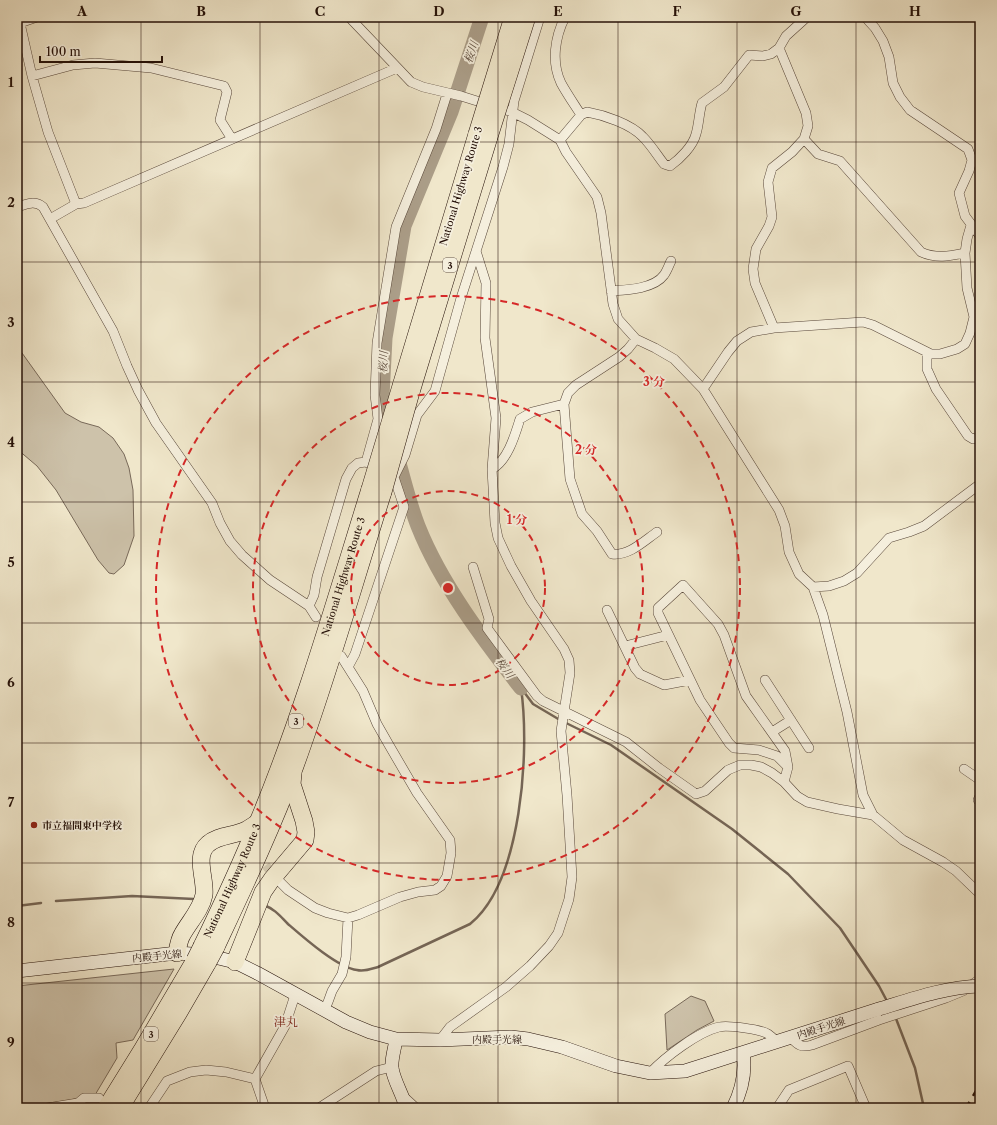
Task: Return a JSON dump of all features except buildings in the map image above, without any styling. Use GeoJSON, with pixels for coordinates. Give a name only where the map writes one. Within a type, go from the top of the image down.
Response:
{"type":"FeatureCollection","features":[{"type":"Feature","properties":{"kind":"highway","name":"National Highway Route 3"},"geometry":{"type":"LineString","coordinates":[[120,1108],[179,1012],[205,954],[236,872],[295,766],[329,664],[376,490],[483,136],[513,17]]}},
{"type":"Feature","properties":{"kind":"highway","name":"National Highway Route 3"},"geometry":{"type":"LineString","coordinates":[[483,136],[527,17]]}},
{"type":"Feature","properties":{"kind":"highway","name":"National Highway Route 3"},"geometry":{"type":"LineString","coordinates":[[102,1103],[142,1050],[205,954],[251,872],[282,762],[376,490]]}},
{"type":"Feature","properties":{"kind":"highway"},"geometry":{"type":"LineString","coordinates":[[235,962],[263,892],[305,840],[306,832],[304,821],[292,784],[295,766]]}},
{"type":"Feature","properties":{"kind":"highway"},"geometry":{"type":"LineString","coordinates":[[177,953],[181,937],[202,903],[204,894],[204,878],[201,871],[201,860],[204,850],[208,844],[216,839],[245,831],[265,822],[285,810],[292,812],[304,821]]}},
{"type":"Feature","properties":{"kind":"highway"},"geometry":{"type":"LineString","coordinates":[[204,878],[208,872],[208,856],[218,845],[227,846],[236,852],[238,860],[236,872]]}},
{"type":"Feature","properties":{"kind":"main road","name":"内殿手光線"},"geometry":{"type":"LineString","coordinates":[[17,971],[177,953],[206,955],[235,962],[352,1025],[396,1039],[528,1039],[562,1047],[616,1066],[650,1073],[685,1070],[939,992],[956,988],[980,986]]}},
{"type":"Feature","properties":{"kind":"main road"},"geometry":{"type":"LineString","coordinates":[[396,1039],[392,1067],[398,1088],[405,1102]]}},
{"type":"Feature","properties":{"kind":"main road"},"geometry":{"type":"LineString","coordinates":[[733,1108],[743,1082],[743,1053]]}},
{"type":"Feature","properties":{"kind":"street"},"geometry":{"type":"LineString","coordinates":[[38,17],[19,23],[48,132],[76,204]]}},
{"type":"Feature","properties":{"kind":"street"},"geometry":{"type":"LineString","coordinates":[[349,17],[411,82],[423,88],[461,96],[512,112],[560,140],[570,159],[597,197],[601,213],[612,304],[618,319],[636,339],[674,359],[702,389],[779,510],[785,526],[789,552],[799,574],[813,587],[823,615],[847,712],[863,795],[873,815],[903,840],[943,862],[956,871],[980,894]]}},
{"type":"Feature","properties":{"kind":"street"},"geometry":{"type":"LineString","coordinates":[[394,477],[405,455],[417,415],[435,391],[461,298],[503,167],[509,144],[514,101],[540,17]]}},
{"type":"Feature","properties":{"kind":"street"},"geometry":{"type":"LineString","coordinates":[[565,17],[557,37],[555,51],[556,63],[560,81],[581,115]]}},
{"type":"Feature","properties":{"kind":"street"},"geometry":{"type":"LineString","coordinates":[[560,140],[581,115],[587,112],[596,114],[628,126],[643,136],[664,164],[670,166],[675,163],[694,140],[702,103],[724,86],[749,55],[762,56],[771,54],[779,48],[786,36],[807,17]]}},
{"type":"Feature","properties":{"kind":"street"},"geometry":{"type":"LineString","coordinates":[[865,17],[875,28],[882,41],[889,57],[893,83],[900,97],[910,110],[968,149],[972,160],[969,171],[959,193],[965,216],[980,236]]}},
{"type":"Feature","properties":{"kind":"street"},"geometry":{"type":"LineString","coordinates":[[774,328],[755,282],[753,269],[756,249],[769,226],[772,217],[768,182],[772,168],[792,152],[804,139],[808,126],[806,113],[779,48]]}},
{"type":"Feature","properties":{"kind":"street"},"geometry":{"type":"LineString","coordinates":[[32,76],[73,65],[95,63],[151,68],[224,86],[227,92],[220,120],[232,139]]}},
{"type":"Feature","properties":{"kind":"street"},"geometry":{"type":"LineString","coordinates":[[50,219],[76,204],[84,203],[397,68]]}},
{"type":"Feature","properties":{"kind":"street"},"geometry":{"type":"LineString","coordinates":[[366,462],[378,419],[375,395],[375,343],[396,227],[449,94]]}},
{"type":"Feature","properties":{"kind":"street"},"geometry":{"type":"LineString","coordinates":[[804,139],[818,154],[840,161],[921,252],[930,256],[949,256],[965,253]]}},
{"type":"Feature","properties":{"kind":"street"},"geometry":{"type":"LineString","coordinates":[[17,207],[33,203],[39,204],[43,207],[114,331],[127,366],[156,423],[212,503],[220,523],[230,541],[242,555],[270,580],[309,606],[316,617]]}},
{"type":"Feature","properties":{"kind":"street"},"geometry":{"type":"LineString","coordinates":[[702,389],[728,352],[737,342],[752,332],[774,328],[863,322],[873,325],[927,354],[940,354],[957,349],[965,344],[970,334],[974,317],[967,288],[965,253],[971,225]]}},
{"type":"Feature","properties":{"kind":"street"},"geometry":{"type":"LineString","coordinates":[[440,1040],[450,1027],[506,987],[530,966],[549,946],[558,933],[569,899],[572,877],[561,731],[570,673],[569,660],[564,649],[523,588],[498,538],[495,523],[492,469],[496,418],[485,338],[486,283],[476,252]]}},
{"type":"Feature","properties":{"kind":"street"},"geometry":{"type":"LineString","coordinates":[[611,291],[639,288],[656,282],[664,276],[671,260]]}},
{"type":"Feature","properties":{"kind":"street"},"geometry":{"type":"LineString","coordinates":[[636,339],[619,357],[576,385],[568,393],[564,404],[570,479],[582,514],[597,530],[612,554],[619,555],[630,550],[657,532]]}},
{"type":"Feature","properties":{"kind":"street"},"geometry":{"type":"LineString","coordinates":[[927,354],[926,369],[936,389],[968,436],[974,439],[980,438]]}},
{"type":"Feature","properties":{"kind":"street"},"geometry":{"type":"LineString","coordinates":[[492,469],[503,459],[520,419],[532,412],[564,404]]}},
{"type":"Feature","properties":{"kind":"street"},"geometry":{"type":"LineString","coordinates":[[309,606],[314,595],[317,577],[346,479],[352,468],[358,463],[366,462],[394,477],[404,507],[355,654],[348,667]]}},
{"type":"Feature","properties":{"kind":"street"},"geometry":{"type":"LineString","coordinates":[[813,587],[829,586],[844,581],[857,573],[889,538],[924,526],[980,484]]}},
{"type":"Feature","properties":{"kind":"street"},"geometry":{"type":"LineString","coordinates":[[473,567],[489,619],[487,628],[537,696],[543,701],[626,742],[696,794],[705,790],[728,770],[740,765],[751,765],[761,767],[772,773],[784,782],[797,796],[806,802],[838,810],[873,815]]}},
{"type":"Feature","properties":{"kind":"street"},"geometry":{"type":"LineString","coordinates":[[784,782],[788,767],[784,751],[746,696],[724,635],[718,624],[683,585],[658,608],[658,613],[700,700],[734,748],[759,750],[777,756],[788,767]]}},
{"type":"Feature","properties":{"kind":"street"},"geometry":{"type":"LineString","coordinates":[[607,610],[635,668],[640,674],[664,685],[690,680]]}},
{"type":"Feature","properties":{"kind":"street"},"geometry":{"type":"LineString","coordinates":[[625,646],[668,635]]}},
{"type":"Feature","properties":{"kind":"street"},"geometry":{"type":"LineString","coordinates":[[278,880],[288,890],[315,908],[348,918],[400,896],[434,890],[441,886],[448,876],[451,853],[450,840],[417,793],[377,724],[363,691],[341,656]]}},
{"type":"Feature","properties":{"kind":"street"},"geometry":{"type":"LineString","coordinates":[[765,680],[809,748]]}},
{"type":"Feature","properties":{"kind":"street"},"geometry":{"type":"LineString","coordinates":[[772,732],[791,720]]}},
{"type":"Feature","properties":{"kind":"street"},"geometry":{"type":"LineString","coordinates":[[964,769],[980,780]]}},
{"type":"Feature","properties":{"kind":"street"},"geometry":{"type":"LineString","coordinates":[[324,1010],[332,991],[342,974],[346,957],[348,918]]}},
{"type":"Feature","properties":{"kind":"street"},"geometry":{"type":"LineString","coordinates":[[791,1038],[804,1047],[812,1045],[872,1022],[946,998],[963,991],[980,979]]}},
{"type":"Feature","properties":{"kind":"street"},"geometry":{"type":"LineString","coordinates":[[265,1108],[255,1079],[285,1026],[295,995]]}},
{"type":"Feature","properties":{"kind":"street"},"geometry":{"type":"LineString","coordinates":[[650,1073],[661,1061],[683,1046],[700,1035],[720,1026],[748,1028],[767,1033],[777,1042]]}},
{"type":"Feature","properties":{"kind":"street"},"geometry":{"type":"LineString","coordinates":[[777,1108],[789,1090],[848,1066],[864,1107]]}},
{"type":"Feature","properties":{"kind":"street"},"geometry":{"type":"LineString","coordinates":[[319,1108],[376,1072],[392,1067]]}},
{"type":"Feature","properties":{"kind":"street"},"geometry":{"type":"LineString","coordinates":[[149,1108],[167,1081],[190,1072],[206,1070],[226,1072],[255,1079]]}},
{"type":"Feature","properties":{"kind":"street"},"geometry":{"type":"LineString","coordinates":[[47,1108],[76,1105],[84,1098],[102,1103]]}},
{"type":"Feature","properties":{"kind":"street"},"geometry":{"type":"LineString","coordinates":[[405,1102],[416,1108]]}},
{"type":"Feature","properties":{"kind":"shaded area"},"geometry":{"type":"Polygon","coordinates":[[[17,346],[65,413],[81,422],[99,427],[113,438],[124,454],[129,468],[133,490],[134,536],[124,565],[114,574],[109,573],[98,560],[56,490],[37,466],[17,449],[17,346]]]}},
{"type":"Feature","properties":{"kind":"shaded area"},"geometry":{"type":"Polygon","coordinates":[[[174,969],[133,1040],[116,1043],[117,1058],[95,1095],[17,1108],[17,986],[174,969]]]}},
{"type":"Feature","properties":{"kind":"shaded area"},"geometry":{"type":"Polygon","coordinates":[[[691,996],[705,1001],[714,1021],[697,1030],[667,1050],[665,1014],[691,996]]]}},
{"type":"Feature","properties":{"kind":"waterway","name":"桜川"},"geometry":{"type":"LineString","coordinates":[[389,430],[382,396],[385,338],[404,226],[451,112],[482,17]]}},
{"type":"Feature","properties":{"kind":"waterway","name":"桜川"},"geometry":{"type":"LineString","coordinates":[[396,453],[418,526],[438,569],[478,631],[521,688]]}},
{"type":"Feature","properties":{"kind":"waterway"},"geometry":{"type":"LineString","coordinates":[[521,688],[533,704],[560,720]]}},
{"type":"Feature","properties":{"kind":"waterway"},"geometry":{"type":"LineString","coordinates":[[264,905],[275,911],[302,936],[331,958],[340,964],[360,971],[378,967],[470,924],[487,904],[501,878],[511,847],[523,779],[524,714],[521,688]]}},
{"type":"Feature","properties":{"kind":"waterway"},"geometry":{"type":"LineString","coordinates":[[564,722],[611,745],[732,829],[788,874],[840,928],[879,986],[888,1003]]}},
{"type":"Feature","properties":{"kind":"waterway"},"geometry":{"type":"LineString","coordinates":[[56,901],[132,896],[194,899]]}},
{"type":"Feature","properties":{"kind":"waterway"},"geometry":{"type":"LineString","coordinates":[[17,906],[41,903]]}},
{"type":"Feature","properties":{"kind":"waterway"},"geometry":{"type":"LineString","coordinates":[[895,1016],[915,1068],[924,1108]]}},
{"type":"Feature","properties":{"kind":"tunnel"},"geometry":{"type":"LineString","coordinates":[[257,855],[277,879]]}},
{"type":"Feature","properties":{"kind":"railway"},"geometry":{"type":"LineString","coordinates":[[966,1108],[980,1084]]}},
{"type":"Feature","properties":{"kind":"place","name":"市立福間東中学校"},"geometry":{"type":"Point","coordinates":[34,825]}},
{"type":"Feature","properties":{"kind":"district","name":"津丸"},"geometry":{"type":"Point","coordinates":[286,1021]}}]}
